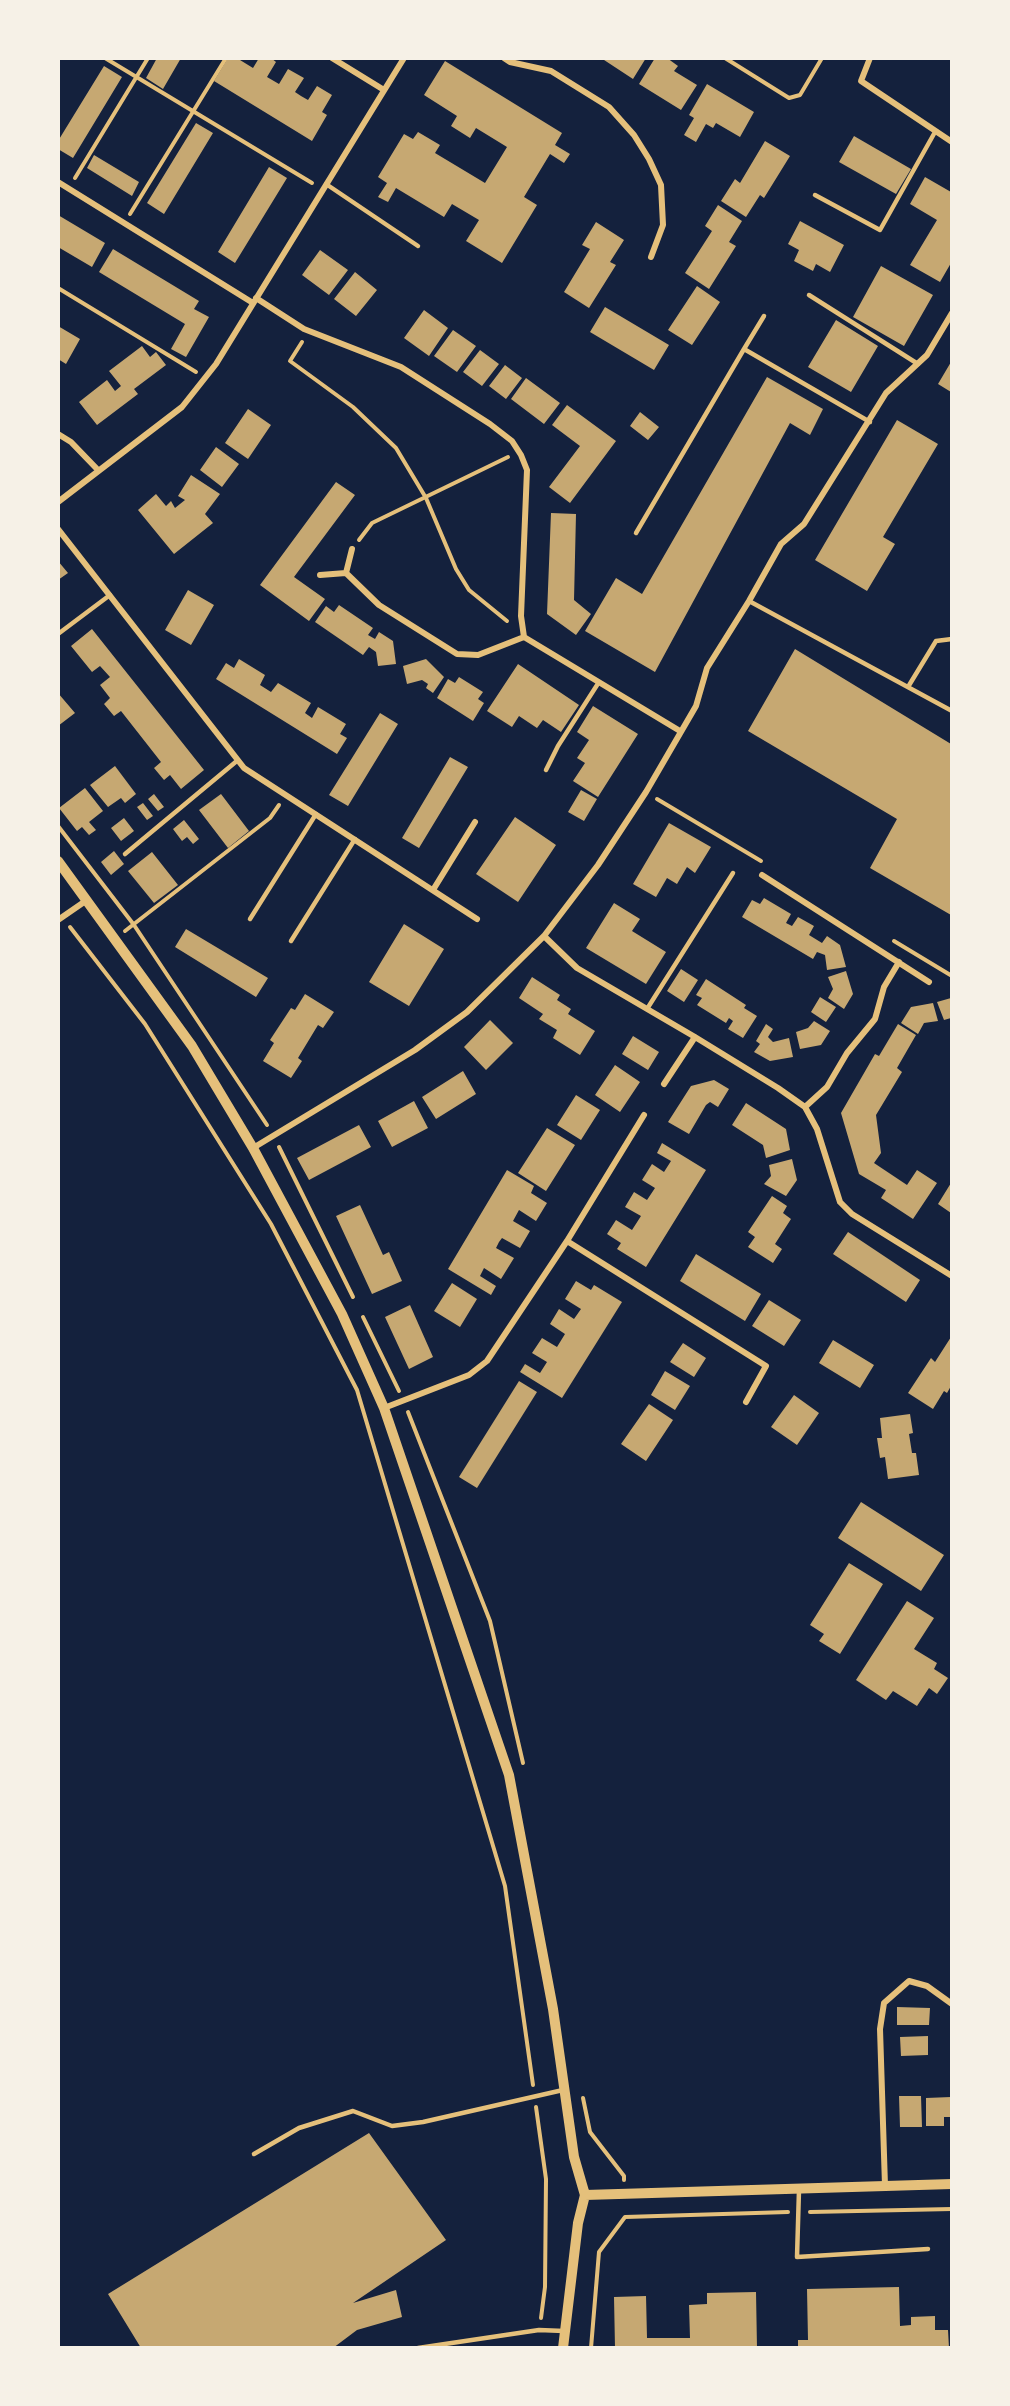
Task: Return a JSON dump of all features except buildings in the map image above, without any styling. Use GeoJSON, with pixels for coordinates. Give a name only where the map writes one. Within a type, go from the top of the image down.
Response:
{"type":"FeatureCollection","features":[{"type":"Feature","properties":{"kind":"street"},"geometry":{"type":"LineString","coordinates":[[332,58],[384,90]]}},
{"type":"Feature","properties":{"kind":"street"},"geometry":{"type":"LineString","coordinates":[[58,502],[182,407],[216,364],[404,58]]}},
{"type":"Feature","properties":{"kind":"street"},"geometry":{"type":"LineString","coordinates":[[504,58],[510,62],[551,71],[609,107],[634,135],[661,185],[663,225],[651,257]]}},
{"type":"Feature","properties":{"kind":"street"},"geometry":{"type":"LineString","coordinates":[[870,58],[861,81],[951,142]]}},
{"type":"Feature","properties":{"kind":"street"},"geometry":{"type":"LineString","coordinates":[[58,182],[309,331],[401,368],[490,424],[512,441],[527,470],[521,616],[524,637]]}},
{"type":"Feature","properties":{"kind":"street"},"geometry":{"type":"LineString","coordinates":[[254,1148],[415,1050],[467,1012],[544,936],[604,856],[646,792],[696,706],[707,668],[781,544],[804,524],[870,422],[886,393],[927,355],[951,313]]}},
{"type":"Feature","properties":{"kind":"street"},"geometry":{"type":"LineString","coordinates":[[58,434],[71,442],[98,470]]}},
{"type":"Feature","properties":{"kind":"street"},"geometry":{"type":"LineString","coordinates":[[58,529],[244,768],[477,919]]}},
{"type":"Feature","properties":{"kind":"street"},"geometry":{"type":"LineString","coordinates":[[346,573],[352,549]]}},
{"type":"Feature","properties":{"kind":"street"},"geometry":{"type":"LineString","coordinates":[[320,575],[346,573],[379,604],[457,654],[478,655],[524,637]]}},
{"type":"Feature","properties":{"kind":"street"},"geometry":{"type":"LineString","coordinates":[[524,637],[680,731]]}},
{"type":"Feature","properties":{"kind":"street"},"geometry":{"type":"LineString","coordinates":[[433,890],[475,822]]}},
{"type":"Feature","properties":{"kind":"street"},"geometry":{"type":"LineString","coordinates":[[58,861],[192,1046],[254,1148],[342,1314],[384,1408],[508,1775],[553,2009],[574,2157],[585,2194],[578,2223],[563,2348]]}},
{"type":"Feature","properties":{"kind":"street"},"geometry":{"type":"LineString","coordinates":[[762,876],[929,981]]}},
{"type":"Feature","properties":{"kind":"street"},"geometry":{"type":"LineString","coordinates":[[60,919],[87,900]]}},
{"type":"Feature","properties":{"kind":"street"},"geometry":{"type":"LineString","coordinates":[[544,936],[577,968],[695,1037],[805,1107],[817,1129],[840,1202],[852,1214],[951,1276]]}},
{"type":"Feature","properties":{"kind":"street"},"geometry":{"type":"LineString","coordinates":[[805,1107],[817,1099],[827,1087],[847,1053],[875,1019],[884,987],[899,962]]}},
{"type":"Feature","properties":{"kind":"street"},"geometry":{"type":"LineString","coordinates":[[664,1084],[695,1037]]}},
{"type":"Feature","properties":{"kind":"street"},"geometry":{"type":"LineString","coordinates":[[384,1408],[469,1375],[487,1361],[567,1241],[644,1115]]}},
{"type":"Feature","properties":{"kind":"street"},"geometry":{"type":"LineString","coordinates":[[567,1241],[766,1366],[746,1402]]}},
{"type":"Feature","properties":{"kind":"street"},"geometry":{"type":"LineString","coordinates":[[885,2188],[880,2029],[884,2003],[909,1981],[927,1986],[951,2004]]}},
{"type":"Feature","properties":{"kind":"street"},"geometry":{"type":"LineString","coordinates":[[585,2194],[885,2188],[951,2184]]}},
{"type":"Feature","properties":{"kind":"lane"},"geometry":{"type":"LineString","coordinates":[[816,195],[880,230],[935,132]]}},
{"type":"Feature","properties":{"kind":"lane"},"geometry":{"type":"LineString","coordinates":[[324,187],[418,246]]}},
{"type":"Feature","properties":{"kind":"lane"},"geometry":{"type":"LineString","coordinates":[[809,295],[918,364]]}},
{"type":"Feature","properties":{"kind":"lane"},"geometry":{"type":"LineString","coordinates":[[636,533],[764,316]]}},
{"type":"Feature","properties":{"kind":"lane"},"geometry":{"type":"LineString","coordinates":[[744,349],[870,422]]}},
{"type":"Feature","properties":{"kind":"lane"},"geometry":{"type":"LineString","coordinates":[[58,634],[110,595]]}},
{"type":"Feature","properties":{"kind":"lane"},"geometry":{"type":"LineString","coordinates":[[749,601],[951,711]]}},
{"type":"Feature","properties":{"kind":"lane"},"geometry":{"type":"LineString","coordinates":[[909,687],[936,641],[951,639]]}},
{"type":"Feature","properties":{"kind":"lane"},"geometry":{"type":"LineString","coordinates":[[546,770],[558,746],[599,682]]}},
{"type":"Feature","properties":{"kind":"lane"},"geometry":{"type":"LineString","coordinates":[[125,854],[238,760]]}},
{"type":"Feature","properties":{"kind":"lane"},"geometry":{"type":"LineString","coordinates":[[250,919],[316,814]]}},
{"type":"Feature","properties":{"kind":"lane"},"geometry":{"type":"LineString","coordinates":[[291,941],[355,839]]}},
{"type":"Feature","properties":{"kind":"lane"},"geometry":{"type":"LineString","coordinates":[[647,1009],[733,873]]}},
{"type":"Feature","properties":{"kind":"lane"},"geometry":{"type":"LineString","coordinates":[[254,2154],[299,2128],[353,2111],[392,2126],[423,2122],[563,2090]]}},
{"type":"Feature","properties":{"kind":"lane"},"geometry":{"type":"LineString","coordinates":[[799,2190],[797,2257],[928,2249]]}},
{"type":"Feature","properties":{"kind":"lane"},"geometry":{"type":"LineString","coordinates":[[418,2348],[539,2330],[565,2331]]}},
{"type":"Feature","properties":{"kind":"path"},"geometry":{"type":"LineString","coordinates":[[105,58],[324,187]]}},
{"type":"Feature","properties":{"kind":"path"},"geometry":{"type":"LineString","coordinates":[[69,189],[147,58]]}},
{"type":"Feature","properties":{"kind":"path"},"geometry":{"type":"LineString","coordinates":[[124,223],[226,58]]}},
{"type":"Feature","properties":{"kind":"path"},"geometry":{"type":"LineString","coordinates":[[725,58],[789,98],[800,95],[822,58]]}},
{"type":"Feature","properties":{"kind":"path"},"geometry":{"type":"LineString","coordinates":[[58,288],[205,377]]}},
{"type":"Feature","properties":{"kind":"path"},"geometry":{"type":"LineString","coordinates":[[309,331],[290,361],[353,407],[396,448],[426,498],[456,569],[469,590],[524,637]]}},
{"type":"Feature","properties":{"kind":"path"},"geometry":{"type":"LineString","coordinates":[[352,549],[372,523],[519,451]]}},
{"type":"Feature","properties":{"kind":"path"},"geometry":{"type":"LineString","coordinates":[[115,939],[270,818],[286,795]]}},
{"type":"Feature","properties":{"kind":"path"},"geometry":{"type":"LineString","coordinates":[[60,919],[145,1024],[271,1224],[357,1390],[505,1886],[546,2179],[545,2287],[539,2330]]}},
{"type":"Feature","properties":{"kind":"path"},"geometry":{"type":"LineString","coordinates":[[591,2348],[599,2252],[625,2217],[951,2209]]}}]}
